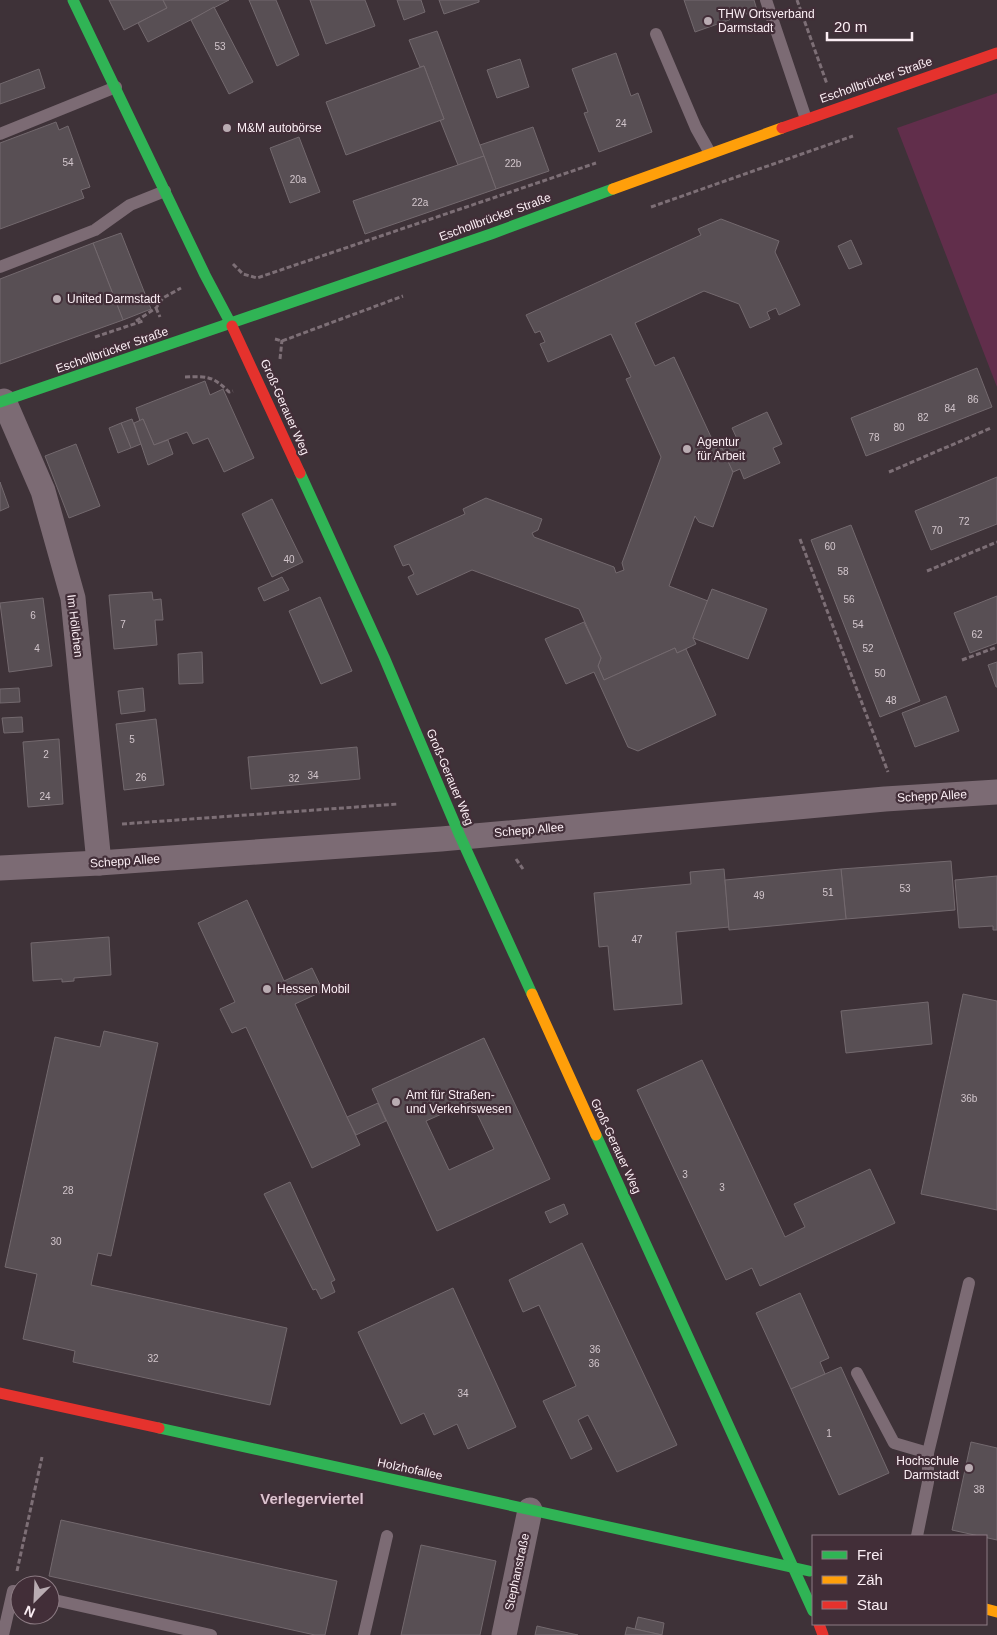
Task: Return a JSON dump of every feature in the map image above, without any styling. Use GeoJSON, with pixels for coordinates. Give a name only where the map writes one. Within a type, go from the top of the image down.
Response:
{"type":"FeatureCollection","features":[{"type":"Feature","properties":{"kind":"main road","name":"Groß-Gerauer Weg"},"geometry":{"type":"LineString","coordinates":[[73,0],[205,275],[231,324],[384,657],[460,836],[812,1609]]}},
{"type":"Feature","properties":{"kind":"main road","name":"Eschollbrücker Straße"},"geometry":{"type":"LineString","coordinates":[[2,402],[491,234],[710,153],[997,53]]}},
{"type":"Feature","properties":{"kind":"main road","name":"Holzhofallee"},"geometry":{"type":"LineString","coordinates":[[0,1393],[812,1572]]}},
{"type":"Feature","properties":{"kind":"street","name":"Im Höllchen"},"geometry":{"type":"LineString","coordinates":[[2,402],[43,491],[73,598],[99,863]]}},
{"type":"Feature","properties":{"kind":"street","name":"Schepp Allee"},"geometry":{"type":"LineString","coordinates":[[0,868],[99,863],[460,836],[898,798],[997,792]]}},
{"type":"Feature","properties":{"kind":"street","name":"Stephanstraße"},"geometry":{"type":"LineString","coordinates":[[504,1635],[530,1510]]}},
{"type":"Feature","properties":{"kind":"lane"},"geometry":{"type":"LineString","coordinates":[[766,0],[806,119]]}},
{"type":"Feature","properties":{"kind":"lane"},"geometry":{"type":"LineString","coordinates":[[656,34],[696,128],[710,153]]}},
{"type":"Feature","properties":{"kind":"lane"},"geometry":{"type":"LineString","coordinates":[[0,134],[84,102],[116,87]]}},
{"type":"Feature","properties":{"kind":"lane"},"geometry":{"type":"LineString","coordinates":[[0,267],[95,230],[130,205],[165,191]]}},
{"type":"Feature","properties":{"kind":"lane"},"geometry":{"type":"LineString","coordinates":[[917,1535],[928,1482],[928,1454],[969,1283]]}},
{"type":"Feature","properties":{"kind":"lane"},"geometry":{"type":"LineString","coordinates":[[857,1373],[894,1443],[928,1454]]}},
{"type":"Feature","properties":{"kind":"lane"},"geometry":{"type":"LineString","coordinates":[[364,1635],[387,1536]]}},
{"type":"Feature","properties":{"kind":"lane"},"geometry":{"type":"LineString","coordinates":[[60,1601],[211,1635]]}},
{"type":"Feature","properties":{"kind":"lane"},"geometry":{"type":"LineString","coordinates":[[3,1635],[10,1612]]}},
{"type":"Feature","properties":{"kind":"path"},"geometry":{"type":"LineString","coordinates":[[797,0],[828,87]]}},
{"type":"Feature","properties":{"kind":"path"},"geometry":{"type":"LineString","coordinates":[[231,262],[243,274],[258,280],[602,160]]}},
{"type":"Feature","properties":{"kind":"path"},"geometry":{"type":"LineString","coordinates":[[132,323],[156,308],[163,298],[181,288]]}},
{"type":"Feature","properties":{"kind":"path"},"geometry":{"type":"LineString","coordinates":[[156,308],[160,317]]}},
{"type":"Feature","properties":{"kind":"path"},"geometry":{"type":"LineString","coordinates":[[280,337],[282,341],[280,360]]}},
{"type":"Feature","properties":{"kind":"path"},"geometry":{"type":"LineString","coordinates":[[185,377],[205,376],[221,384],[229,392],[233,391]]}},
{"type":"Feature","properties":{"kind":"path"},"geometry":{"type":"LineString","coordinates":[[889,472],[991,428]]}},
{"type":"Feature","properties":{"kind":"path"},"geometry":{"type":"LineString","coordinates":[[800,539],[898,798]]}},
{"type":"Feature","properties":{"kind":"path"},"geometry":{"type":"LineString","coordinates":[[928,571],[997,542]]}},
{"type":"Feature","properties":{"kind":"path"},"geometry":{"type":"LineString","coordinates":[[962,660],[997,647]]}},
{"type":"Feature","properties":{"kind":"path"},"geometry":{"type":"LineString","coordinates":[[95,826],[398,804]]}},
{"type":"Feature","properties":{"kind":"path"},"geometry":{"type":"LineString","coordinates":[[515,857],[523,869]]}},
{"type":"Feature","properties":{"kind":"path"},"geometry":{"type":"LineString","coordinates":[[19,1575],[42,1457]]}},
{"type":"Feature","properties":{"kind":"shaded area"},"geometry":{"type":"Polygon","coordinates":[[[997,93],[997,387],[897,128],[997,93]]]}},
{"type":"Feature","properties":{"kind":"building"},"geometry":{"type":"Polygon","coordinates":[[[109,0],[163,0],[167,8],[124,30],[109,0]]]}},
{"type":"Feature","properties":{"kind":"building"},"geometry":{"type":"Polygon","coordinates":[[[163,0],[229,0],[148,42],[138,23],[167,8],[163,0]]]}},
{"type":"Feature","properties":{"kind":"building"},"geometry":{"type":"Polygon","coordinates":[[[249,0],[276,0],[299,55],[277,66],[249,0]]]}},
{"type":"Feature","properties":{"kind":"building"},"geometry":{"type":"Polygon","coordinates":[[[310,0],[365,0],[375,26],[326,44],[310,0]]]}},
{"type":"Feature","properties":{"kind":"building"},"geometry":{"type":"Polygon","coordinates":[[[397,0],[421,0],[425,12],[404,20],[397,0]]]}},
{"type":"Feature","properties":{"kind":"building"},"geometry":{"type":"Polygon","coordinates":[[[439,0],[479,0],[479,2],[444,14],[439,0]]]}},
{"type":"Feature","properties":{"kind":"building","name":"THW Ortsverband Darmstadt"},"geometry":{"type":"Polygon","coordinates":[[[684,0],[754,0],[757,10],[695,32],[684,0]]]}},
{"type":"Feature","properties":{"kind":"building"},"geometry":{"type":"Polygon","coordinates":[[[214,7],[253,82],[229,94],[191,20],[214,7]]]}},
{"type":"Feature","properties":{"kind":"building"},"geometry":{"type":"Polygon","coordinates":[[[437,31],[484,156],[458,165],[440,120],[444,119],[424,66],[420,67],[409,40],[437,31]]]}},
{"type":"Feature","properties":{"kind":"building"},"geometry":{"type":"Polygon","coordinates":[[[616,53],[631,96],[638,93],[652,132],[599,152],[584,113],[588,112],[572,69],[616,53]]]}},
{"type":"Feature","properties":{"kind":"building"},"geometry":{"type":"Polygon","coordinates":[[[520,59],[529,87],[497,98],[487,70],[520,59]]]}},
{"type":"Feature","properties":{"kind":"building"},"geometry":{"type":"Polygon","coordinates":[[[424,66],[444,119],[346,155],[326,102],[424,66]]]}},
{"type":"Feature","properties":{"kind":"building"},"geometry":{"type":"Polygon","coordinates":[[[39,69],[45,88],[0,104],[0,84],[39,69]]]}},
{"type":"Feature","properties":{"kind":"building"},"geometry":{"type":"Polygon","coordinates":[[[56,122],[59,130],[68,126],[90,187],[81,190],[84,198],[0,229],[0,143],[56,122]]]}},
{"type":"Feature","properties":{"kind":"building"},"geometry":{"type":"Polygon","coordinates":[[[533,127],[549,171],[496,189],[480,145],[533,127]]]}},
{"type":"Feature","properties":{"kind":"building"},"geometry":{"type":"Polygon","coordinates":[[[299,137],[320,192],[290,203],[270,148],[299,137]]]}},
{"type":"Feature","properties":{"kind":"building"},"geometry":{"type":"Polygon","coordinates":[[[484,156],[496,189],[365,234],[353,201],[484,156]]]}},
{"type":"Feature","properties":{"kind":"building","name":"Agentur für Arbeit"},"geometry":{"type":"Polygon","coordinates":[[[721,219],[779,241],[775,252],[800,305],[779,315],[776,308],[767,312],[770,319],[750,328],[739,304],[704,291],[635,323],[655,366],[674,357],[717,450],[722,448],[733,472],[713,527],[699,522],[695,516],[669,586],[708,601],[693,638],[696,644],[677,653],[675,648],[604,680],[598,666],[601,658],[579,609],[472,570],[417,595],[408,577],[414,574],[409,564],[403,566],[394,546],[465,514],[463,509],[486,498],[542,519],[538,530],[532,533],[534,537],[614,567],[616,573],[624,570],[622,563],[661,457],[626,379],[631,377],[611,334],[548,362],[540,344],[545,342],[540,331],[535,333],[526,315],[701,235],[698,229],[721,219]]]}},
{"type":"Feature","properties":{"kind":"building"},"geometry":{"type":"Polygon","coordinates":[[[121,233],[151,309],[123,320],[93,243],[121,233]]]}},
{"type":"Feature","properties":{"kind":"building"},"geometry":{"type":"Polygon","coordinates":[[[851,240],[862,264],[849,269],[838,246],[851,240]]]}},
{"type":"Feature","properties":{"kind":"building","name":"United Darmstadt"},"geometry":{"type":"Polygon","coordinates":[[[93,243],[123,320],[0,364],[0,279],[93,243]]]}},
{"type":"Feature","properties":{"kind":"building"},"geometry":{"type":"Polygon","coordinates":[[[977,368],[992,407],[866,456],[851,418],[977,368]]]}},
{"type":"Feature","properties":{"kind":"building"},"geometry":{"type":"Polygon","coordinates":[[[205,381],[210,395],[223,389],[254,458],[224,472],[208,438],[193,444],[187,432],[154,445],[143,419],[140,421],[136,408],[205,381]]]}},
{"type":"Feature","properties":{"kind":"building"},"geometry":{"type":"Polygon","coordinates":[[[767,412],[782,444],[773,448],[780,463],[744,479],[740,469],[733,472],[722,448],[738,441],[732,428],[767,412]]]}},
{"type":"Feature","properties":{"kind":"building"},"geometry":{"type":"Polygon","coordinates":[[[132,419],[141,444],[131,448],[121,423],[132,419]]]}},
{"type":"Feature","properties":{"kind":"building"},"geometry":{"type":"Polygon","coordinates":[[[143,419],[154,445],[168,440],[173,454],[148,465],[134,423],[143,419]]]}},
{"type":"Feature","properties":{"kind":"building"},"geometry":{"type":"Polygon","coordinates":[[[121,423],[131,448],[118,453],[109,428],[121,423]]]}},
{"type":"Feature","properties":{"kind":"building"},"geometry":{"type":"Polygon","coordinates":[[[76,444],[100,506],[69,518],[45,456],[76,444]]]}},
{"type":"Feature","properties":{"kind":"building"},"geometry":{"type":"Polygon","coordinates":[[[997,477],[997,524],[931,550],[915,511],[997,477]]]}},
{"type":"Feature","properties":{"kind":"building"},"geometry":{"type":"Polygon","coordinates":[[[0,482],[9,507],[0,511],[0,482]]]}},
{"type":"Feature","properties":{"kind":"building"},"geometry":{"type":"Polygon","coordinates":[[[272,499],[303,562],[272,577],[242,514],[272,499]]]}},
{"type":"Feature","properties":{"kind":"building"},"geometry":{"type":"Polygon","coordinates":[[[851,525],[920,701],[880,717],[811,540],[851,525]]]}},
{"type":"Feature","properties":{"kind":"building"},"geometry":{"type":"Polygon","coordinates":[[[282,577],[289,590],[264,601],[258,588],[282,577]]]}},
{"type":"Feature","properties":{"kind":"building"},"geometry":{"type":"Polygon","coordinates":[[[712,589],[767,609],[748,659],[693,638],[712,589]]]}},
{"type":"Feature","properties":{"kind":"building"},"geometry":{"type":"Polygon","coordinates":[[[152,592],[153,600],[161,599],[163,620],[155,620],[157,645],[114,649],[109,595],[152,592]]]}},
{"type":"Feature","properties":{"kind":"building"},"geometry":{"type":"Polygon","coordinates":[[[997,596],[997,643],[970,653],[954,613],[997,596]]]}},
{"type":"Feature","properties":{"kind":"building"},"geometry":{"type":"Polygon","coordinates":[[[320,597],[352,671],[321,684],[289,611],[320,597]]]}},
{"type":"Feature","properties":{"kind":"building"},"geometry":{"type":"Polygon","coordinates":[[[43,598],[52,666],[9,672],[0,603],[43,598]]]}},
{"type":"Feature","properties":{"kind":"building"},"geometry":{"type":"Polygon","coordinates":[[[584,622],[601,658],[598,666],[604,680],[675,648],[677,653],[686,649],[716,715],[638,751],[628,747],[594,672],[566,684],[545,639],[584,622]]]}},
{"type":"Feature","properties":{"kind":"building"},"geometry":{"type":"Polygon","coordinates":[[[202,652],[203,683],[179,684],[178,654],[202,652]]]}},
{"type":"Feature","properties":{"kind":"building"},"geometry":{"type":"Polygon","coordinates":[[[997,662],[997,687],[996,687],[988,665],[997,662]]]}},
{"type":"Feature","properties":{"kind":"building"},"geometry":{"type":"Polygon","coordinates":[[[19,688],[20,702],[0,703],[0,689],[19,688]]]}},
{"type":"Feature","properties":{"kind":"building"},"geometry":{"type":"Polygon","coordinates":[[[143,688],[145,711],[121,714],[118,691],[143,688]]]}},
{"type":"Feature","properties":{"kind":"building"},"geometry":{"type":"Polygon","coordinates":[[[946,696],[959,731],[915,747],[902,713],[946,696]]]}},
{"type":"Feature","properties":{"kind":"building"},"geometry":{"type":"Polygon","coordinates":[[[22,717],[23,732],[4,733],[2,718],[22,717]]]}},
{"type":"Feature","properties":{"kind":"building"},"geometry":{"type":"Polygon","coordinates":[[[156,719],[164,785],[124,790],[116,724],[156,719]]]}},
{"type":"Feature","properties":{"kind":"building"},"geometry":{"type":"Polygon","coordinates":[[[59,739],[63,804],[28,807],[23,742],[59,739]]]}},
{"type":"Feature","properties":{"kind":"building"},"geometry":{"type":"Polygon","coordinates":[[[357,747],[360,779],[251,789],[248,757],[357,747]]]}},
{"type":"Feature","properties":{"kind":"building"},"geometry":{"type":"Polygon","coordinates":[[[951,861],[955,910],[846,919],[841,869],[951,861]]]}},
{"type":"Feature","properties":{"kind":"building"},"geometry":{"type":"Polygon","coordinates":[[[724,869],[729,927],[676,932],[682,1004],[614,1010],[608,946],[599,947],[594,893],[691,884],[690,872],[724,869]]]}},
{"type":"Feature","properties":{"kind":"building"},"geometry":{"type":"Polygon","coordinates":[[[841,869],[846,919],[729,930],[725,880],[841,869]]]}},
{"type":"Feature","properties":{"kind":"building"},"geometry":{"type":"Polygon","coordinates":[[[997,876],[997,930],[993,930],[993,926],[959,928],[955,880],[997,876]]]}},
{"type":"Feature","properties":{"kind":"building"},"geometry":{"type":"Polygon","coordinates":[[[247,900],[284,981],[312,968],[323,991],[295,1004],[360,1145],[312,1168],[246,1027],[232,1033],[220,1009],[235,1002],[198,923],[247,900]]]}},
{"type":"Feature","properties":{"kind":"building"},"geometry":{"type":"Polygon","coordinates":[[[109,937],[111,975],[74,978],[74,981],[62,982],[62,979],[33,981],[31,943],[109,937]]]}},
{"type":"Feature","properties":{"kind":"building"},"geometry":{"type":"Polygon","coordinates":[[[963,994],[997,1001],[997,1210],[921,1194],[963,994]]]}},
{"type":"Feature","properties":{"kind":"building"},"geometry":{"type":"Polygon","coordinates":[[[928,1002],[932,1044],[846,1053],[841,1011],[928,1002]]]}},
{"type":"Feature","properties":{"kind":"building"},"geometry":{"type":"Polygon","coordinates":[[[104,1031],[158,1043],[111,1256],[98,1253],[91,1285],[287,1328],[270,1405],[73,1362],[75,1351],[23,1339],[37,1274],[5,1267],[55,1037],[100,1047],[104,1031]]]}},
{"type":"Feature","properties":{"kind":"building"},"geometry":{"type":"Polygon","coordinates":[[[484,1038],[550,1179],[437,1231],[372,1089],[484,1038]],[[471,1101],[426,1121],[449,1170],[494,1149],[471,1101]]]}},
{"type":"Feature","properties":{"kind":"building"},"geometry":{"type":"Polygon","coordinates":[[[702,1060],[785,1237],[805,1227],[794,1204],[870,1169],[895,1223],[760,1286],[752,1268],[726,1280],[637,1090],[702,1060]]]}},
{"type":"Feature","properties":{"kind":"building"},"geometry":{"type":"Polygon","coordinates":[[[378,1103],[386,1121],[356,1135],[347,1117],[378,1103]]]}},
{"type":"Feature","properties":{"kind":"building"},"geometry":{"type":"Polygon","coordinates":[[[290,1182],[335,1280],[331,1282],[335,1292],[321,1299],[316,1289],[313,1290],[264,1194],[290,1182]]]}},
{"type":"Feature","properties":{"kind":"building"},"geometry":{"type":"Polygon","coordinates":[[[564,1204],[568,1214],[550,1223],[545,1212],[564,1204]]]}},
{"type":"Feature","properties":{"kind":"building"},"geometry":{"type":"Polygon","coordinates":[[[582,1243],[677,1445],[617,1472],[588,1415],[578,1420],[592,1449],[571,1459],[543,1401],[576,1386],[539,1305],[523,1312],[509,1280],[582,1243]]]}},
{"type":"Feature","properties":{"kind":"building"},"geometry":{"type":"Polygon","coordinates":[[[453,1288],[516,1427],[468,1449],[457,1424],[434,1435],[424,1413],[401,1424],[358,1332],[453,1288]]]}},
{"type":"Feature","properties":{"kind":"building"},"geometry":{"type":"Polygon","coordinates":[[[800,1293],[829,1358],[820,1362],[825,1374],[791,1389],[756,1313],[800,1293]]]}},
{"type":"Feature","properties":{"kind":"building"},"geometry":{"type":"Polygon","coordinates":[[[841,1367],[889,1473],[839,1495],[791,1389],[841,1367]]]}},
{"type":"Feature","properties":{"kind":"building"},"geometry":{"type":"Polygon","coordinates":[[[971,1442],[997,1448],[997,1540],[987,1538],[987,1535],[974,1535],[952,1530],[971,1442]]]}},
{"type":"Feature","properties":{"kind":"building"},"geometry":{"type":"Polygon","coordinates":[[[61,1520],[337,1581],[325,1635],[315,1635],[60,1578],[60,1575],[49,1575],[61,1520]]]}},
{"type":"Feature","properties":{"kind":"building"},"geometry":{"type":"Polygon","coordinates":[[[421,1545],[496,1561],[480,1635],[401,1635],[421,1545]]]}},
{"type":"Feature","properties":{"kind":"building"},"geometry":{"type":"Polygon","coordinates":[[[638,1617],[664,1623],[662,1635],[635,1629],[638,1617]]]}},
{"type":"Feature","properties":{"kind":"building"},"geometry":{"type":"Polygon","coordinates":[[[537,1626],[550,1629],[578,1635],[535,1635],[537,1626]]]}},
{"type":"Feature","properties":{"kind":"building"},"geometry":{"type":"Polygon","coordinates":[[[627,1627],[635,1629],[662,1635],[625,1635],[627,1627]]]}},
{"type":"Feature","properties":{"kind":"traffic: fast"},"geometry":{"type":"LineString","coordinates":[[73,0],[205,275],[232,326]]}},
{"type":"Feature","properties":{"kind":"traffic: fast"},"geometry":{"type":"LineString","coordinates":[[0,402],[491,234],[613,189]]}},
{"type":"Feature","properties":{"kind":"traffic: fast"},"geometry":{"type":"LineString","coordinates":[[300,473],[384,657],[460,836],[532,994]]}},
{"type":"Feature","properties":{"kind":"traffic: fast"},"geometry":{"type":"LineString","coordinates":[[596,1135],[812,1609]]}},
{"type":"Feature","properties":{"kind":"traffic: fast"},"geometry":{"type":"LineString","coordinates":[[159,1428],[809,1571]]}},
{"type":"Feature","properties":{"kind":"traffic: slow"},"geometry":{"type":"LineString","coordinates":[[613,189],[782,128]]}},
{"type":"Feature","properties":{"kind":"traffic: slow"},"geometry":{"type":"LineString","coordinates":[[532,994],[596,1135]]}},
{"type":"Feature","properties":{"kind":"traffic: slow"},"geometry":{"type":"LineString","coordinates":[[987,1609],[997,1612]]}},
{"type":"Feature","properties":{"kind":"traffic: jam"},"geometry":{"type":"LineString","coordinates":[[782,128],[997,53]]}},
{"type":"Feature","properties":{"kind":"traffic: jam"},"geometry":{"type":"LineString","coordinates":[[232,326],[300,473]]}},
{"type":"Feature","properties":{"kind":"traffic: jam"},"geometry":{"type":"LineString","coordinates":[[0,1393],[159,1428]]}},
{"type":"Feature","properties":{"kind":"traffic: jam"},"geometry":{"type":"LineString","coordinates":[[819,1625],[823,1635]]}},
{"type":"Feature","properties":{"kind":"place","name":"THW Ortsverband Darmstadt"},"geometry":{"type":"Point","coordinates":[708,21]}},
{"type":"Feature","properties":{"kind":"place","name":"M&M autobörse"},"geometry":{"type":"Point","coordinates":[227,128]}},
{"type":"Feature","properties":{"kind":"place","name":"United Darmstadt"},"geometry":{"type":"Point","coordinates":[57,299]}},
{"type":"Feature","properties":{"kind":"place","name":"Agentur für Arbeit"},"geometry":{"type":"Point","coordinates":[687,449]}},
{"type":"Feature","properties":{"kind":"place","name":"Hessen Mobil"},"geometry":{"type":"Point","coordinates":[267,989]}},
{"type":"Feature","properties":{"kind":"place","name":"Amt für Straßen- und Verkehrswesen"},"geometry":{"type":"Point","coordinates":[396,1102]}},
{"type":"Feature","properties":{"kind":"place","name":"Hochschule Darmstadt"},"geometry":{"type":"Point","coordinates":[969,1468]}},
{"type":"Feature","properties":{"kind":"district","name":"Verlegerviertel"},"geometry":{"type":"Point","coordinates":[312,1499]}}]}
